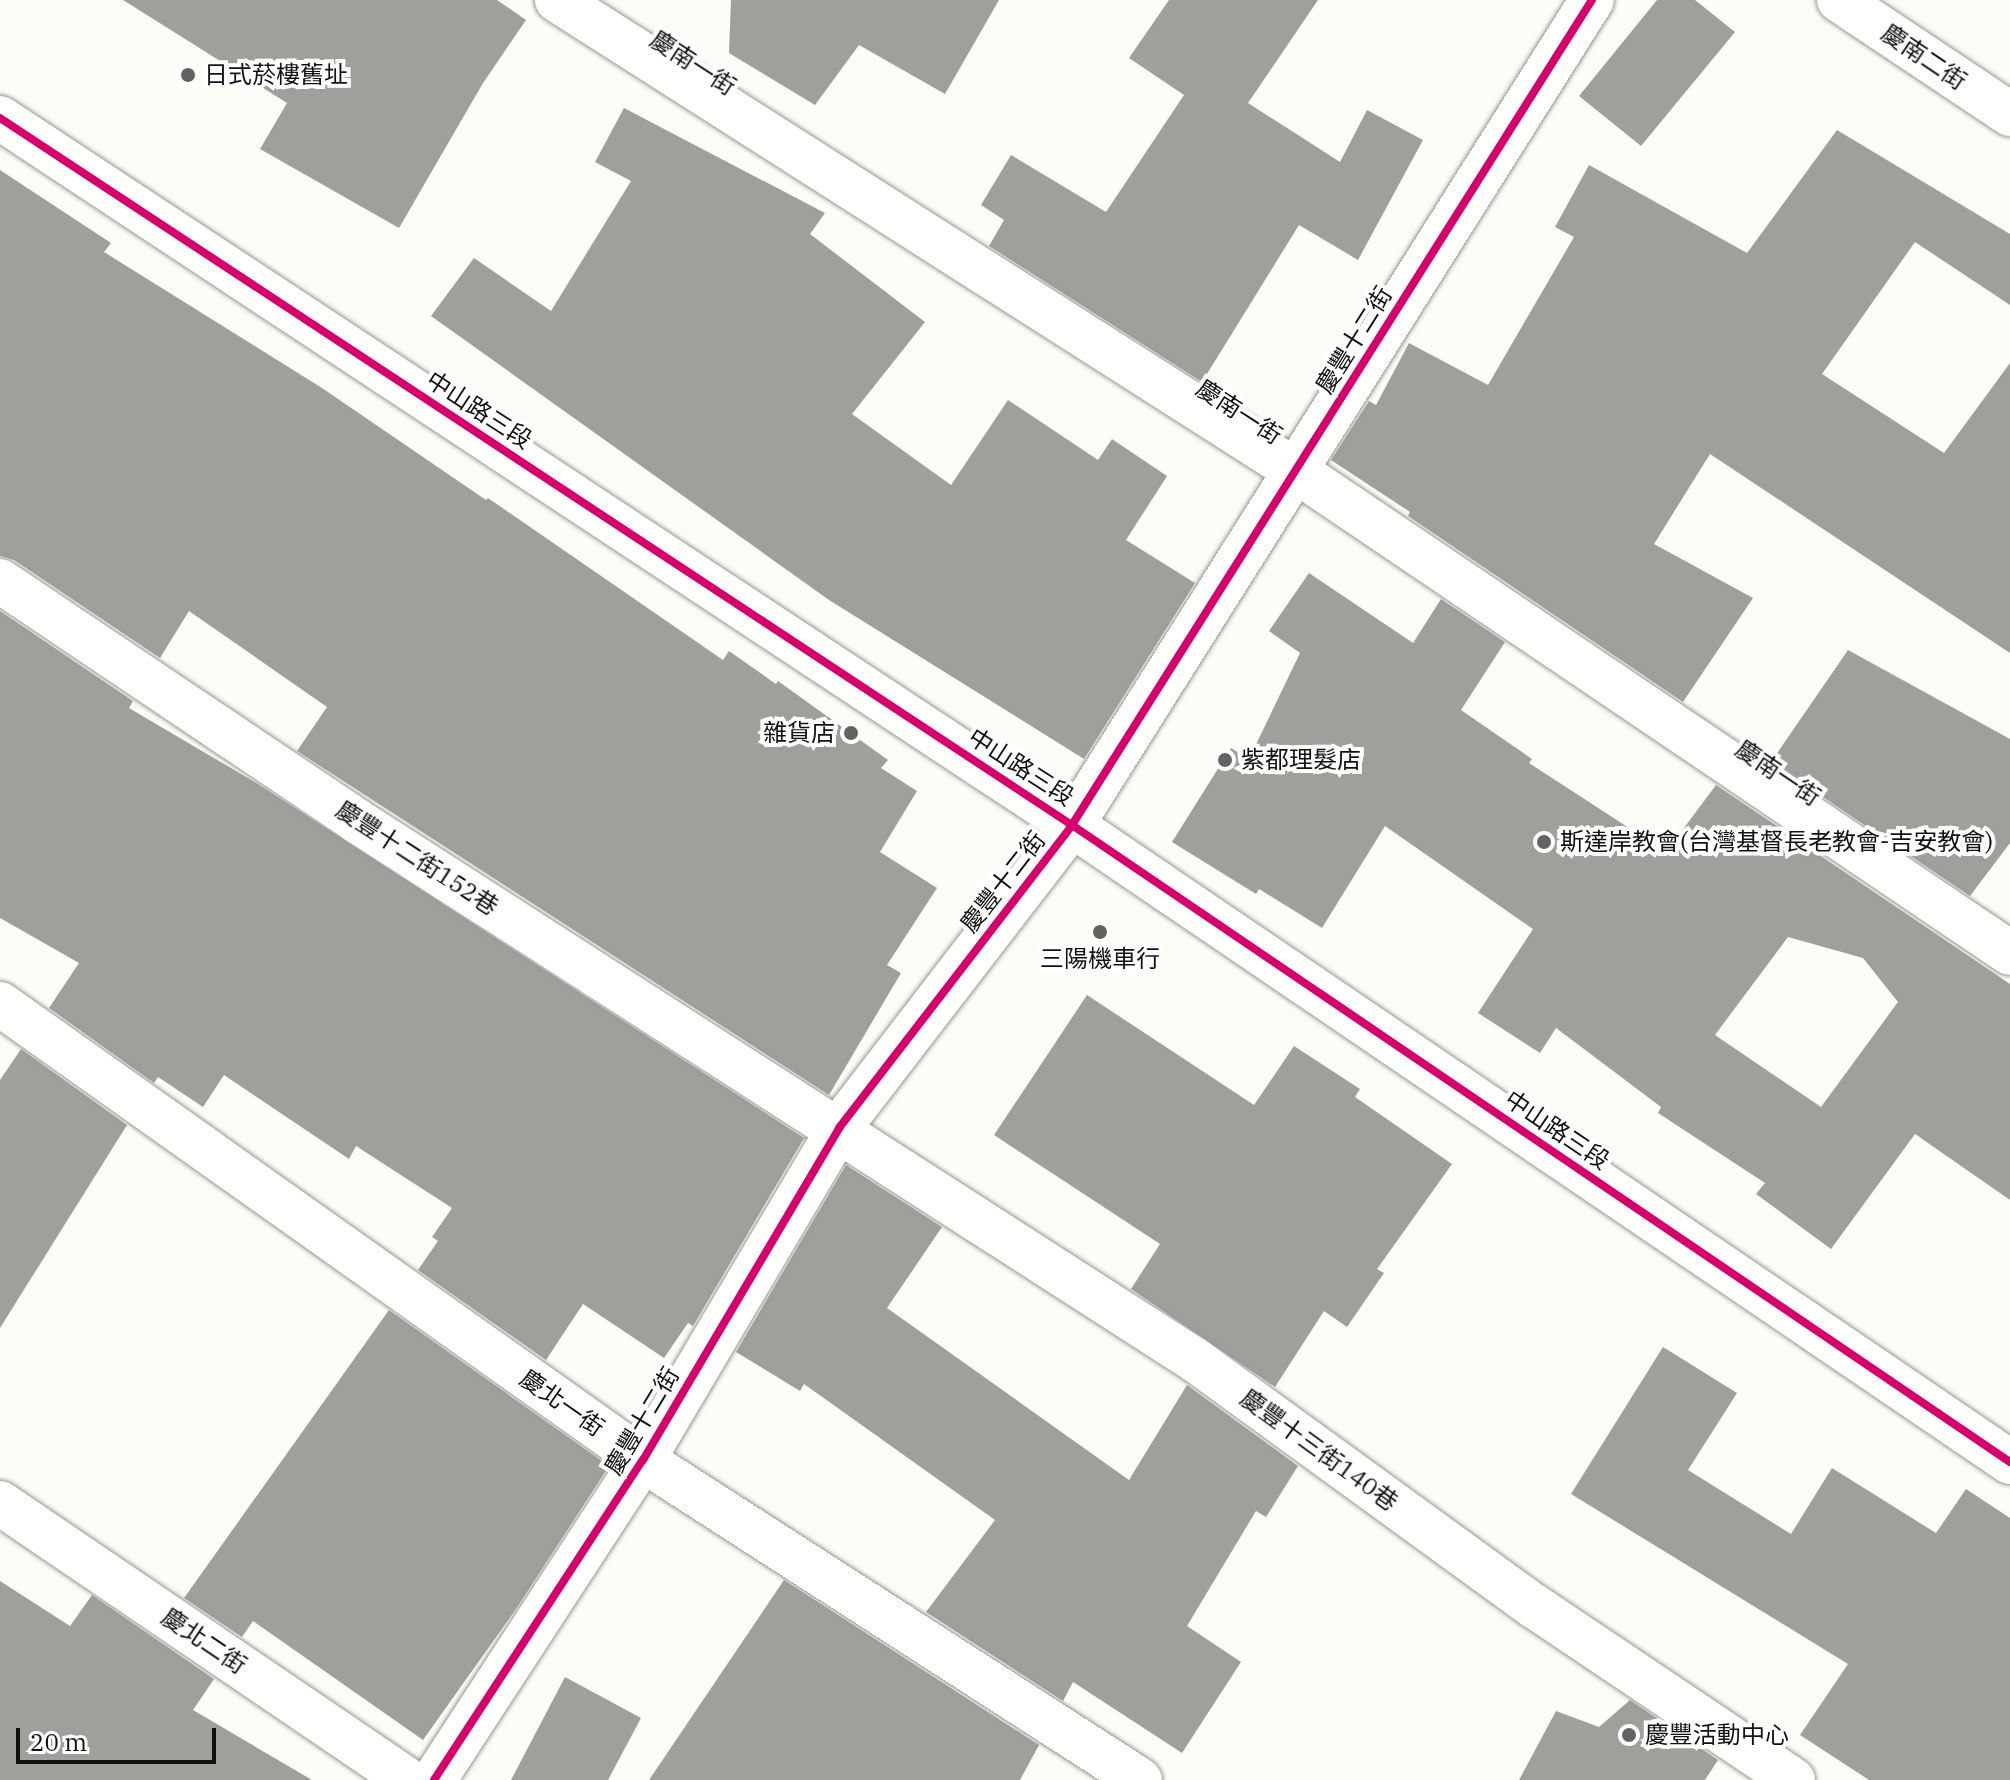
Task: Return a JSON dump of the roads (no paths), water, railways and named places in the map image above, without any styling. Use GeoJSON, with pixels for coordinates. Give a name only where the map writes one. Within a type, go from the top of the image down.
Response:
{"type":"FeatureCollection","features":[{"type":"Feature","properties":{"kind":"street","name":"慶南一街"},"geometry":{"type":"LineString","coordinates":[[557,0],[1296,471],[2010,953]]}},
{"type":"Feature","properties":{"kind":"street","name":"慶豐十二街"},"geometry":{"type":"LineString","coordinates":[[434,1780],[643,1460],[839,1128],[1072,825],[1592,0]]}},
{"type":"Feature","properties":{"kind":"street","name":"慶南二街"},"geometry":{"type":"LineString","coordinates":[[1839,0],[2010,114]]}},
{"type":"Feature","properties":{"kind":"street","name":"中山路三段"},"geometry":{"type":"LineString","coordinates":[[0,118],[1072,825],[2010,1462]]}},
{"type":"Feature","properties":{"kind":"street","name":"慶豐十二街152巷"},"geometry":{"type":"LineString","coordinates":[[0,581],[357,821],[839,1128]]}},
{"type":"Feature","properties":{"kind":"street","name":"慶北一街"},"geometry":{"type":"LineString","coordinates":[[0,1004],[643,1460],[1140,1780]]}},
{"type":"Feature","properties":{"kind":"street","name":"慶豐十三街140巷"},"geometry":{"type":"LineString","coordinates":[[839,1128],[1195,1360],[1534,1606],[1793,1780]]}},
{"type":"Feature","properties":{"kind":"street","name":"慶北二街"},"geometry":{"type":"LineString","coordinates":[[0,1503],[408,1780]]}},
{"type":"Feature","properties":{"kind":"place","name":"日式菸樓舊址"},"geometry":{"type":"Point","coordinates":[188,75]}},
{"type":"Feature","properties":{"kind":"place","name":"雜貨店"},"geometry":{"type":"Point","coordinates":[851,733]}},
{"type":"Feature","properties":{"kind":"place","name":"紫都理髮店"},"geometry":{"type":"Point","coordinates":[1225,760]}},
{"type":"Feature","properties":{"kind":"place","name":"斯達岸教會(台灣基督長老教會-吉安教會)"},"geometry":{"type":"Point","coordinates":[1544,842]}},
{"type":"Feature","properties":{"kind":"place","name":"三陽機車行"},"geometry":{"type":"Point","coordinates":[1100,932]}},
{"type":"Feature","properties":{"kind":"place","name":"慶豐活動中心"},"geometry":{"type":"Point","coordinates":[1629,1735]}}]}
